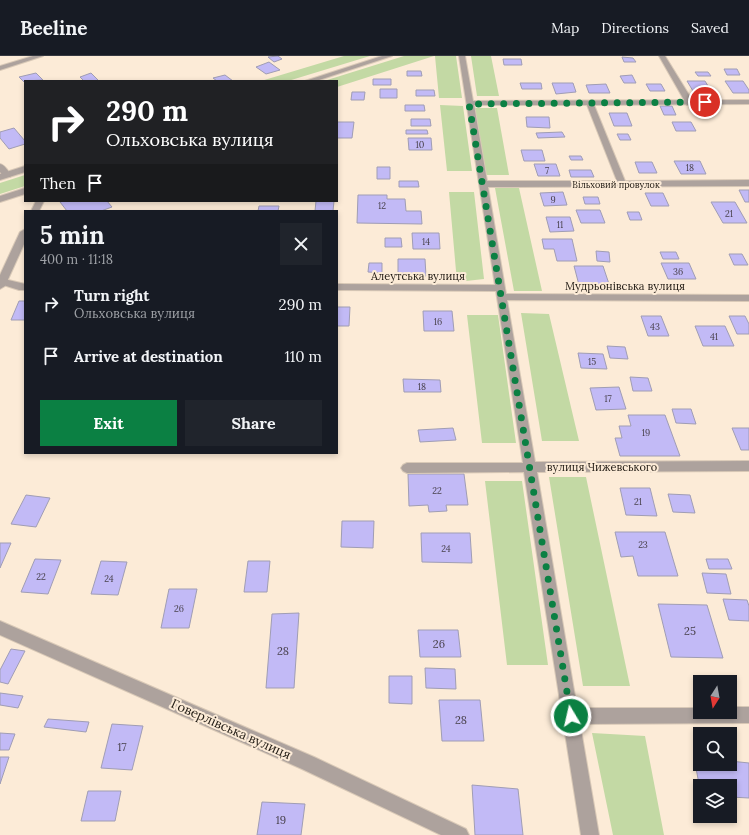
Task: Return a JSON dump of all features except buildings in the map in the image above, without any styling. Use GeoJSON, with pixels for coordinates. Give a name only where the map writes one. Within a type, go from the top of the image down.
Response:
{"type":"FeatureCollection","features":[{"type":"Feature","properties":{"kind":"street"},"geometry":{"type":"LineString","coordinates":[[0,68],[40,56]]}},
{"type":"Feature","properties":{"kind":"street"},"geometry":{"type":"LineString","coordinates":[[312,80],[389,56]]}},
{"type":"Feature","properties":{"kind":"street"},"geometry":{"type":"LineString","coordinates":[[462,56],[590,835]]}},
{"type":"Feature","properties":{"kind":"street"},"geometry":{"type":"LineString","coordinates":[[662,56],[690,102]]}},
{"type":"Feature","properties":{"kind":"street"},"geometry":{"type":"LineString","coordinates":[[469,104],[749,102]]}},
{"type":"Feature","properties":{"kind":"street"},"geometry":{"type":"LineString","coordinates":[[590,103],[622,184]]}},
{"type":"Feature","properties":{"kind":"street"},"geometry":{"type":"LineString","coordinates":[[0,166],[4,176],[24,170]]}},
{"type":"Feature","properties":{"kind":"street","name":"Вільховий провулок"},"geometry":{"type":"LineString","coordinates":[[483,184],[749,183]]}},
{"type":"Feature","properties":{"kind":"street"},"geometry":{"type":"LineString","coordinates":[[0,199],[24,191]]}},
{"type":"Feature","properties":{"kind":"street"},"geometry":{"type":"LineString","coordinates":[[24,234],[1,284],[24,287]]}},
{"type":"Feature","properties":{"kind":"street","name":"Алеутська вулиця"},"geometry":{"type":"LineString","coordinates":[[338,287],[501,293]]}},
{"type":"Feature","properties":{"kind":"street","name":"Мудрьонівська вулиця"},"geometry":{"type":"LineString","coordinates":[[501,293],[749,298]]}},
{"type":"Feature","properties":{"kind":"street","name":"вулиця Чижевського"},"geometry":{"type":"LineString","coordinates":[[407,468],[749,466]]}},
{"type":"Feature","properties":{"kind":"street","name":"Говерлівська вулиця"},"geometry":{"type":"LineString","coordinates":[[0,628],[308,763],[460,835]]}},
{"type":"Feature","properties":{"kind":"street"},"geometry":{"type":"LineString","coordinates":[[571,716],[749,715]]}},
{"type":"Feature","properties":{"kind":"green space"},"geometry":{"type":"Polygon","coordinates":[[[344,56],[370,56],[291,80],[264,80],[344,56]]]}},
{"type":"Feature","properties":{"kind":"green space"},"geometry":{"type":"Polygon","coordinates":[[[404,56],[434,56],[338,87],[338,80],[327,80],[404,56]]]}},
{"type":"Feature","properties":{"kind":"green space"},"geometry":{"type":"Polygon","coordinates":[[[435,56],[456,56],[462,98],[439,98],[435,56]]]}},
{"type":"Feature","properties":{"kind":"green space"},"geometry":{"type":"Polygon","coordinates":[[[471,56],[491,56],[499,96],[477,96],[471,56]]]}},
{"type":"Feature","properties":{"kind":"green space"},"geometry":{"type":"Polygon","coordinates":[[[440,105],[463,106],[472,171],[447,171],[440,105]]]}},
{"type":"Feature","properties":{"kind":"green space"},"geometry":{"type":"Polygon","coordinates":[[[475,108],[497,108],[509,175],[484,175],[475,108]]]}},
{"type":"Feature","properties":{"kind":"green space"},"geometry":{"type":"Polygon","coordinates":[[[24,175],[24,186],[0,194],[0,183],[24,175]]]}},
{"type":"Feature","properties":{"kind":"green space"},"geometry":{"type":"Polygon","coordinates":[[[495,188],[519,188],[542,291],[514,291],[495,188]]]}},
{"type":"Feature","properties":{"kind":"green space"},"geometry":{"type":"Polygon","coordinates":[[[449,192],[474,192],[484,279],[457,282],[449,192]]]}},
{"type":"Feature","properties":{"kind":"green space"},"geometry":{"type":"Polygon","coordinates":[[[521,313],[549,314],[579,441],[542,441],[521,313]]]}},
{"type":"Feature","properties":{"kind":"green space"},"geometry":{"type":"Polygon","coordinates":[[[467,315],[498,315],[516,443],[482,443],[467,315]]]}},
{"type":"Feature","properties":{"kind":"green space"},"geometry":{"type":"Polygon","coordinates":[[[549,477],[586,477],[630,686],[583,686],[549,477]]]}},
{"type":"Feature","properties":{"kind":"green space"},"geometry":{"type":"Polygon","coordinates":[[[485,481],[522,481],[548,665],[507,665],[485,481]]]}},
{"type":"Feature","properties":{"kind":"green space"},"geometry":{"type":"Polygon","coordinates":[[[592,733],[645,736],[664,835],[613,835],[592,733]]]}},
{"type":"Feature","properties":{"kind":"route"},"geometry":{"type":"LineString","coordinates":[[571,716],[469,104],[705,102]]}}]}
